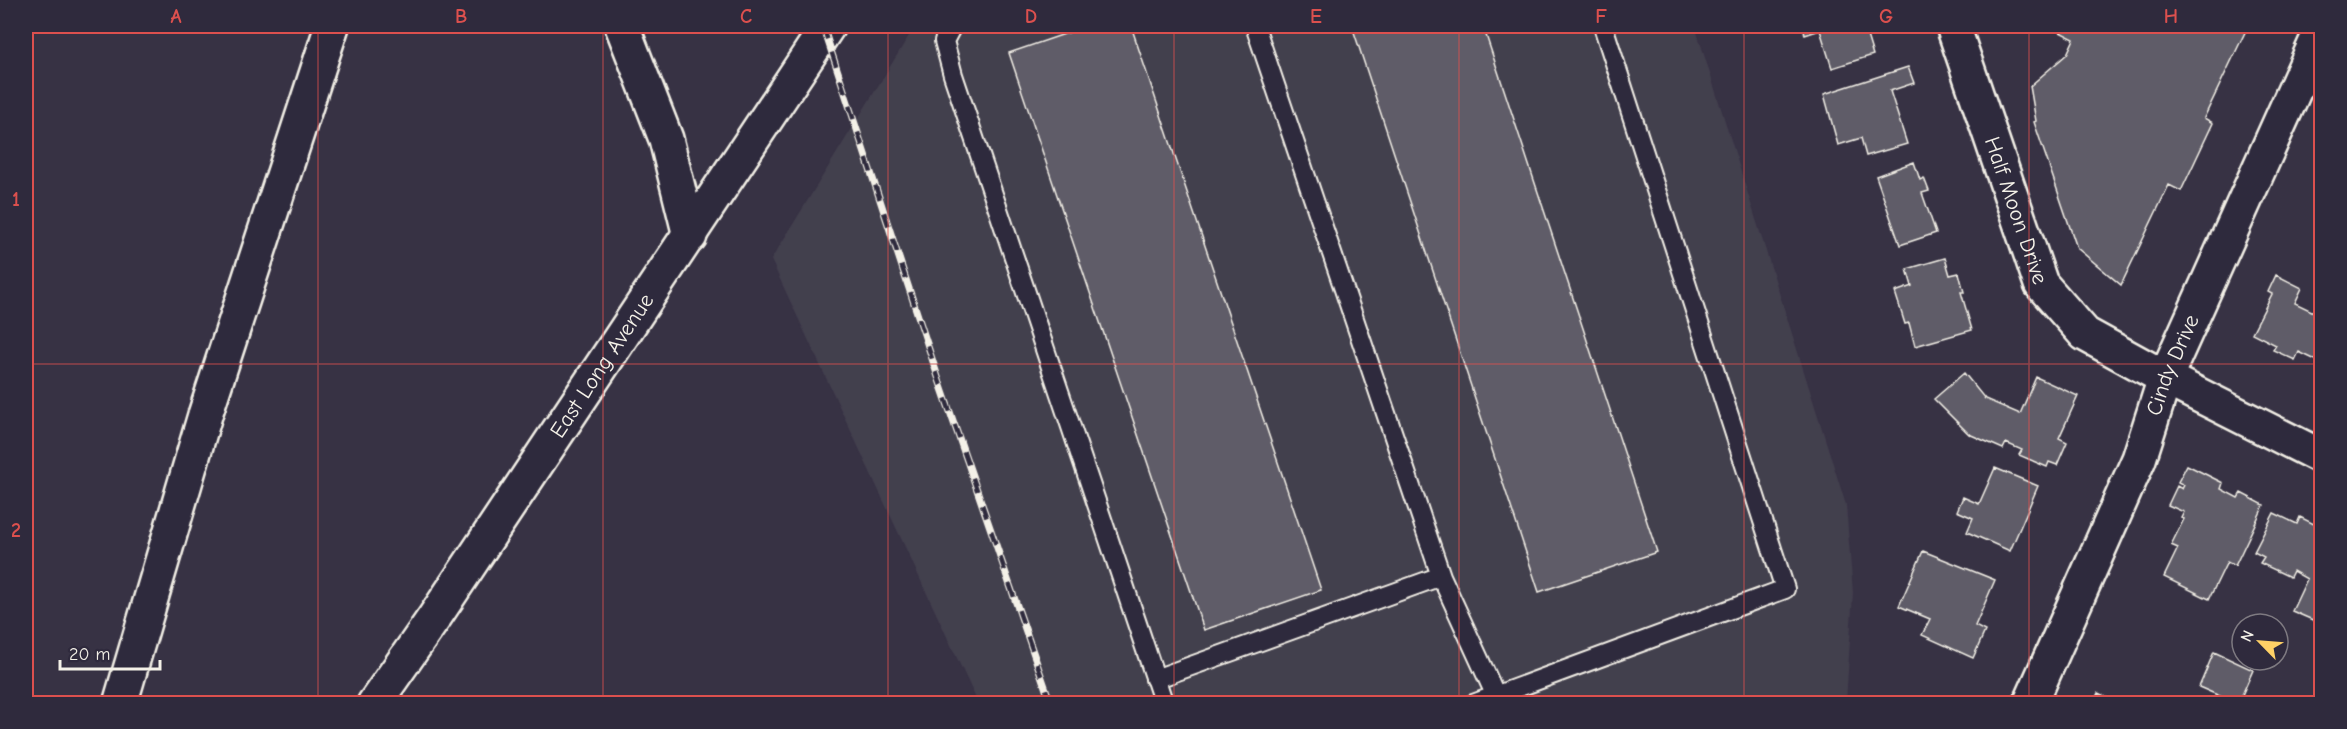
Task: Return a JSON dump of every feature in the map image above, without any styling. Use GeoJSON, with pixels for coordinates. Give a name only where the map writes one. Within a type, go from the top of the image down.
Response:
{"type":"FeatureCollection","features":[{"type":"Feature","properties":{"kind":"main road"},"geometry":{"type":"LineString","coordinates":[[120,704],[205,415],[332,26]]}},
{"type":"Feature","properties":{"kind":"main road"},"geometry":{"type":"LineString","coordinates":[[622,26],[666,139],[690,236]]}},
{"type":"Feature","properties":{"kind":"main road","name":"East Long Avenue"},"geometry":{"type":"LineString","coordinates":[[374,704],[690,236],[828,26]]}},
{"type":"Feature","properties":{"kind":"main road","name":"Half Moon Drive"},"geometry":{"type":"LineString","coordinates":[[1953,26],[2041,284],[2085,333],[2165,378],[2322,457]]}},
{"type":"Feature","properties":{"kind":"main road","name":"Cindy Drive"},"geometry":{"type":"LineString","coordinates":[[2030,704],[2139,459],[2165,378],[2322,29]]}},
{"type":"Feature","properties":{"kind":"lane"},"geometry":{"type":"LineString","coordinates":[[952,26],[944,41],[952,75],[1164,704]]}},
{"type":"Feature","properties":{"kind":"lane"},"geometry":{"type":"LineString","coordinates":[[1255,26],[1441,576],[1502,699]]}},
{"type":"Feature","properties":{"kind":"lane"},"geometry":{"type":"LineString","coordinates":[[1473,704],[1502,699],[1785,589],[1603,26]]}},
{"type":"Feature","properties":{"kind":"lane"},"geometry":{"type":"LineString","coordinates":[[1155,679],[1441,576]]}},
{"type":"Feature","properties":{"kind":"shaded area"},"geometry":{"type":"Polygon","coordinates":[[[915,26],[1695,26],[1846,505],[1853,593],[1846,702],[1849,703],[978,703],[771,260],[915,26]]]}},
{"type":"Feature","properties":{"kind":"building"},"geometry":{"type":"Polygon","coordinates":[[[1088,26],[1131,26],[1321,590],[1204,630],[1009,53],[1088,26]]]}},
{"type":"Feature","properties":{"kind":"building"},"geometry":{"type":"Polygon","coordinates":[[[1352,26],[1483,26],[1657,552],[1539,592],[1352,26]]]}},
{"type":"Feature","properties":{"kind":"building"},"geometry":{"type":"Polygon","coordinates":[[[1803,26],[1864,26],[1873,55],[1832,68],[1820,30],[1805,35],[1803,26]]]}},
{"type":"Feature","properties":{"kind":"building"},"geometry":{"type":"Polygon","coordinates":[[[2048,26],[2248,26],[2204,118],[2213,123],[2181,191],[2169,185],[2121,285],[2077,248],[2034,122],[2036,121],[2030,86],[2067,54],[2074,39],[2048,26]]]}},
{"type":"Feature","properties":{"kind":"building"},"geometry":{"type":"Polygon","coordinates":[[[1908,67],[1914,83],[1890,91],[1907,144],[1866,156],[1861,138],[1838,145],[1824,94],[1908,67]]]}},
{"type":"Feature","properties":{"kind":"building"},"geometry":{"type":"Polygon","coordinates":[[[1914,162],[1920,180],[1924,178],[1929,191],[1922,193],[1936,233],[1900,245],[1876,176],[1914,162]]]}},
{"type":"Feature","properties":{"kind":"building"},"geometry":{"type":"Polygon","coordinates":[[[1945,258],[1950,275],[1959,273],[1964,292],[1961,292],[1972,330],[1915,346],[1909,323],[1905,324],[1895,292],[1912,286],[1907,269],[1945,258]]]}},
{"type":"Feature","properties":{"kind":"building"},"geometry":{"type":"Polygon","coordinates":[[[2276,275],[2302,288],[2295,303],[2322,316],[2322,363],[2299,352],[2295,360],[2273,350],[2276,345],[2252,333],[2272,294],[2268,292],[2276,275]]]}},
{"type":"Feature","properties":{"kind":"building"},"geometry":{"type":"Polygon","coordinates":[[[1964,373],[1985,399],[2020,414],[2036,377],[2078,396],[2059,438],[2067,442],[2057,465],[2049,462],[2047,467],[2019,455],[2022,450],[2006,443],[2003,449],[1969,434],[1934,399],[1964,373]]]}},
{"type":"Feature","properties":{"kind":"building"},"geometry":{"type":"Polygon","coordinates":[[[2187,465],[2223,483],[2221,489],[2238,498],[2241,493],[2264,505],[2235,566],[2227,562],[2209,599],[2164,577],[2178,548],[2171,545],[2184,519],[2181,518],[2184,512],[2168,505],[2177,486],[2182,489],[2184,485],[2178,482],[2187,465]]]}},
{"type":"Feature","properties":{"kind":"building"},"geometry":{"type":"Polygon","coordinates":[[[1995,468],[2038,486],[2010,551],[1967,532],[1973,518],[1957,511],[1963,497],[1979,504],[1995,468]]]}},
{"type":"Feature","properties":{"kind":"building"},"geometry":{"type":"Polygon","coordinates":[[[2274,513],[2297,524],[2300,517],[2322,528],[2319,536],[2322,538],[2322,608],[2315,621],[2292,611],[2307,579],[2293,571],[2290,577],[2260,563],[2264,557],[2254,552],[2274,513]]]}},
{"type":"Feature","properties":{"kind":"building"},"geometry":{"type":"Polygon","coordinates":[[[1923,551],[1995,580],[1975,626],[1985,631],[1973,658],[1922,635],[1930,619],[1899,606],[1923,551]]]}},
{"type":"Feature","properties":{"kind":"building"},"geometry":{"type":"Polygon","coordinates":[[[2214,652],[2230,659],[2230,672],[2252,672],[2238,704],[2199,687],[2214,652]]]}},
{"type":"Feature","properties":{"kind":"building"},"geometry":{"type":"Polygon","coordinates":[[[2098,693],[2121,704],[2093,704],[2098,693]]]}},
{"type":"Feature","properties":{"kind":"railway"},"geometry":{"type":"LineString","coordinates":[[823,26],[938,377],[1051,704]]}}]}
